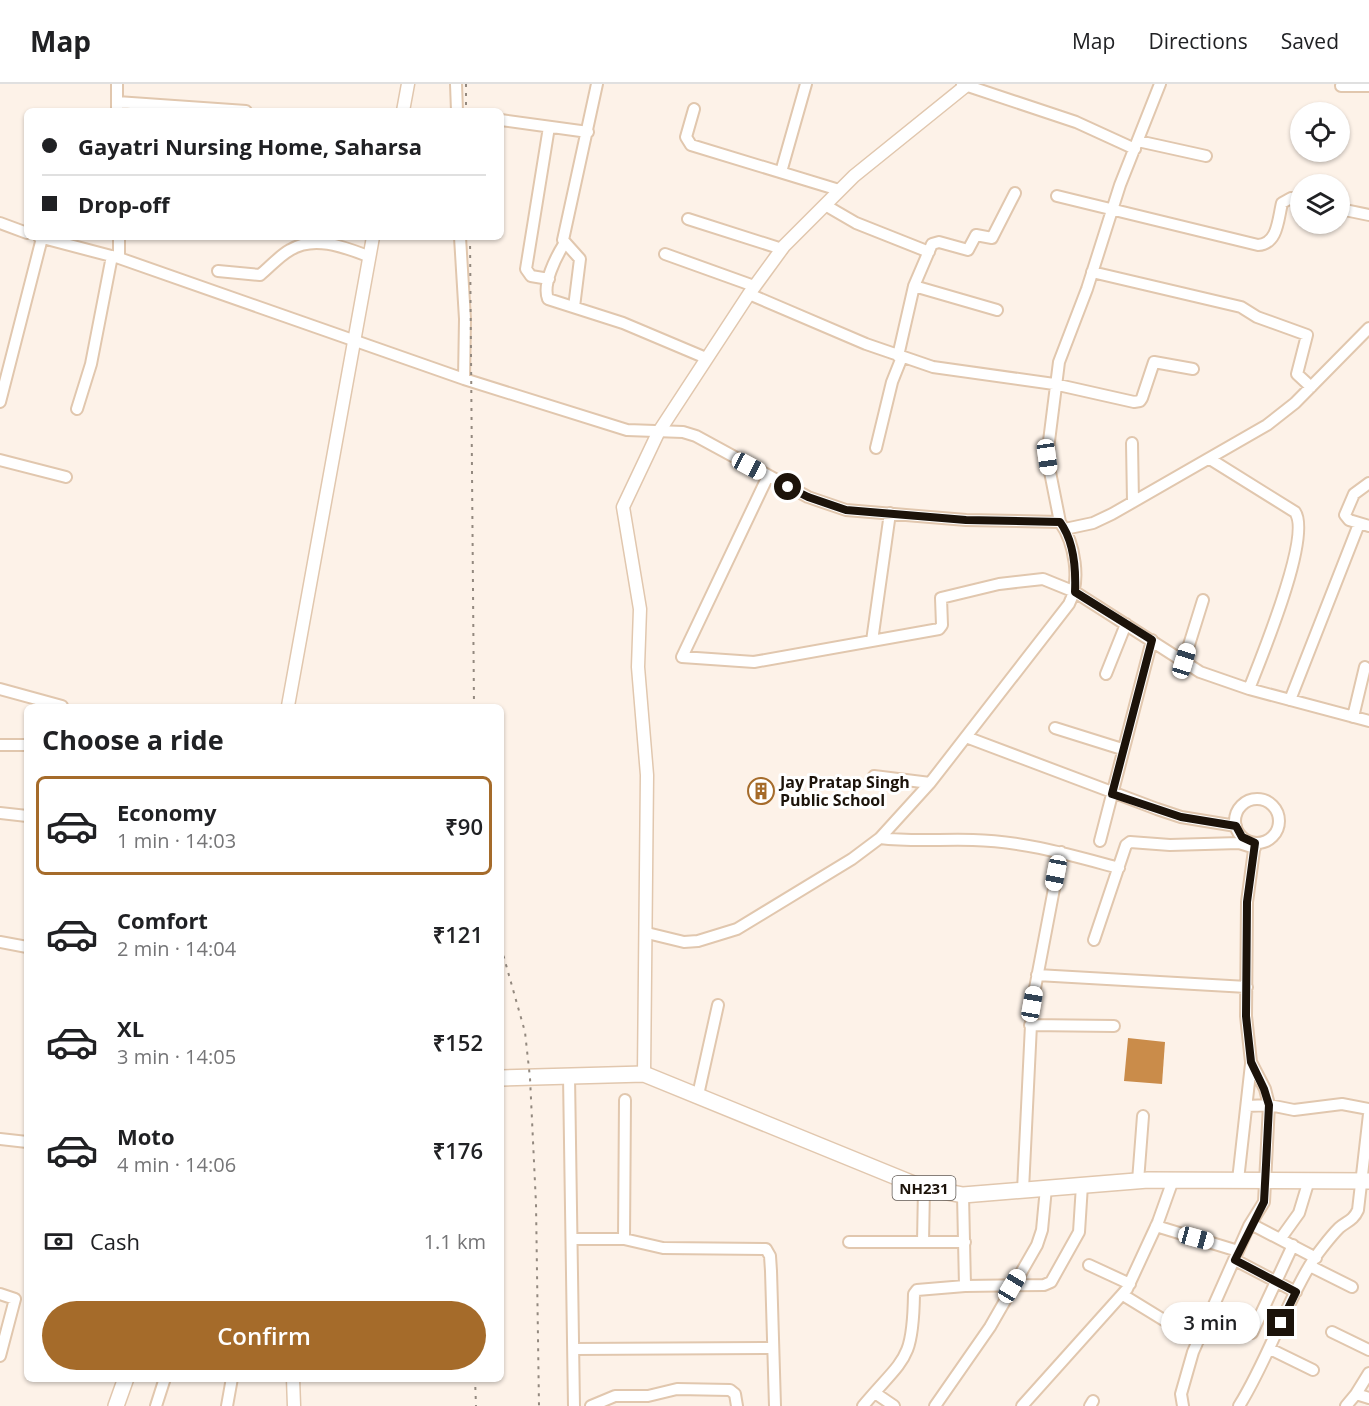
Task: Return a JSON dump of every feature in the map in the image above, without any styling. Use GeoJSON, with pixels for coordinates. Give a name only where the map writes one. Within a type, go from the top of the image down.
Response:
{"type":"FeatureCollection","features":[{"type":"Feature","properties":{"kind":"highway","name":"NH231"},"geometry":{"type":"LineString","coordinates":[[504,1078],[644,1074],[924,1188],[963,1195],[1138,1181],[1366,1180]]}},
{"type":"Feature","properties":{"kind":"highway"},"geometry":{"type":"LineString","coordinates":[[116,1406],[125,1382]]}},
{"type":"Feature","properties":{"kind":"main road"},"geometry":{"type":"LineString","coordinates":[[404,108],[408,84]]}},
{"type":"Feature","properties":{"kind":"main road"},"geometry":{"type":"LineString","coordinates":[[644,1074],[647,933],[644,875],[647,775],[638,667],[640,609],[623,507],[658,433],[706,358],[782,249],[839,190],[965,85]]}},
{"type":"Feature","properties":{"kind":"main road"},"geometry":{"type":"LineString","coordinates":[[288,704],[352,341],[372,240]]}},
{"type":"Feature","properties":{"kind":"main road"},"geometry":{"type":"LineString","coordinates":[[293,1382],[294,1406]]}},
{"type":"Feature","properties":{"kind":"street"},"geometry":{"type":"LineString","coordinates":[[117,84],[117,106],[169,108]]}},
{"type":"Feature","properties":{"kind":"street"},"geometry":{"type":"LineString","coordinates":[[456,84],[457,108]]}},
{"type":"Feature","properties":{"kind":"street"},"geometry":{"type":"LineString","coordinates":[[597,84],[564,244],[549,279],[546,294],[548,299],[706,358]]}},
{"type":"Feature","properties":{"kind":"street"},"geometry":{"type":"LineString","coordinates":[[781,172],[806,84]]}},
{"type":"Feature","properties":{"kind":"street"},"geometry":{"type":"LineString","coordinates":[[647,933],[691,942],[737,929],[852,859],[880,838],[930,783],[1069,604],[1075,592],[1073,559],[1062,526],[1047,457],[1054,384],[1059,362],[1112,210],[1160,84]]}},
{"type":"Feature","properties":{"kind":"street"},"geometry":{"type":"LineString","coordinates":[[965,85],[1076,122],[1136,145],[1206,156]]}},
{"type":"Feature","properties":{"kind":"street"},"geometry":{"type":"LineString","coordinates":[[1341,86],[1369,86]]}},
{"type":"Feature","properties":{"kind":"street"},"geometry":{"type":"LineString","coordinates":[[694,109],[686,137],[691,145],[839,190]]}},
{"type":"Feature","properties":{"kind":"street"},"geometry":{"type":"LineString","coordinates":[[504,120],[588,132]]}},
{"type":"Feature","properties":{"kind":"street"},"geometry":{"type":"LineString","coordinates":[[549,127],[526,269],[531,276],[549,279]]}},
{"type":"Feature","properties":{"kind":"street"},"geometry":{"type":"LineString","coordinates":[[876,448],[900,356],[914,286],[929,252],[936,242],[968,250],[976,235],[992,238],[1015,193]]}},
{"type":"Feature","properties":{"kind":"street"},"geometry":{"type":"LineString","coordinates":[[1057,196],[1258,245],[1266,245],[1273,239],[1282,202],[1290,199]]}},
{"type":"Feature","properties":{"kind":"street"},"geometry":{"type":"LineString","coordinates":[[825,205],[856,223],[929,252]]}},
{"type":"Feature","properties":{"kind":"street"},"geometry":{"type":"LineString","coordinates":[[1350,211],[1369,215]]}},
{"type":"Feature","properties":{"kind":"street"},"geometry":{"type":"LineString","coordinates":[[688,219],[782,249]]}},
{"type":"Feature","properties":{"kind":"street"},"geometry":{"type":"LineString","coordinates":[[0,223],[24,232]]}},
{"type":"Feature","properties":{"kind":"street"},"geometry":{"type":"LineString","coordinates":[[0,402],[40,240]]}},
{"type":"Feature","properties":{"kind":"street"},"geometry":{"type":"LineString","coordinates":[[49,240],[116,257],[464,379],[627,430],[658,433],[683,432],[696,436],[808,497],[846,510],[966,520],[1062,526],[1093,523],[1267,425],[1311,387],[1369,328]]}},
{"type":"Feature","properties":{"kind":"street"},"geometry":{"type":"LineString","coordinates":[[77,409],[91,364],[119,240]]}},
{"type":"Feature","properties":{"kind":"street"},"geometry":{"type":"LineString","coordinates":[[460,240],[465,319],[464,379]]}},
{"type":"Feature","properties":{"kind":"street"},"geometry":{"type":"LineString","coordinates":[[218,271],[260,275],[291,249],[306,244],[336,244],[368,256]]}},
{"type":"Feature","properties":{"kind":"street"},"geometry":{"type":"LineString","coordinates":[[564,244],[580,259],[574,307]]}},
{"type":"Feature","properties":{"kind":"street"},"geometry":{"type":"LineString","coordinates":[[665,254],[900,356],[968,373],[1054,384],[1134,402],[1142,398],[1154,362],[1193,369]]}},
{"type":"Feature","properties":{"kind":"street"},"geometry":{"type":"LineString","coordinates":[[1092,272],[1240,307],[1257,317],[1307,335],[1296,370],[1299,378],[1311,387]]}},
{"type":"Feature","properties":{"kind":"street"},"geometry":{"type":"LineString","coordinates":[[914,286],[997,310]]}},
{"type":"Feature","properties":{"kind":"street"},"geometry":{"type":"LineString","coordinates":[[1132,443],[1133,502]]}},
{"type":"Feature","properties":{"kind":"street"},"geometry":{"type":"LineString","coordinates":[[1210,459],[1295,512],[1300,523],[1294,561],[1249,689]]}},
{"type":"Feature","properties":{"kind":"street"},"geometry":{"type":"LineString","coordinates":[[0,460],[66,477]]}},
{"type":"Feature","properties":{"kind":"street"},"geometry":{"type":"LineString","coordinates":[[768,476],[682,657],[754,662],[939,629],[942,625],[940,601],[942,597],[999,584],[1034,579],[1047,580],[1075,592],[1200,672],[1249,689],[1369,721]]}},
{"type":"Feature","properties":{"kind":"street"},"geometry":{"type":"LineString","coordinates":[[1290,700],[1364,525],[1349,520],[1346,509],[1354,494],[1369,483]]}},
{"type":"Feature","properties":{"kind":"street"},"geometry":{"type":"LineString","coordinates":[[872,642],[890,513]]}},
{"type":"Feature","properties":{"kind":"street"},"geometry":{"type":"LineString","coordinates":[[1184,661],[1203,600]]}},
{"type":"Feature","properties":{"kind":"street"},"geometry":{"type":"LineString","coordinates":[[1106,674],[1126,624]]}},
{"type":"Feature","properties":{"kind":"street"},"geometry":{"type":"LineString","coordinates":[[1100,841],[1152,640]]}},
{"type":"Feature","properties":{"kind":"street"},"geometry":{"type":"LineString","coordinates":[[1353,717],[1365,667]]}},
{"type":"Feature","properties":{"kind":"street"},"geometry":{"type":"LineString","coordinates":[[0,689],[55,704]]}},
{"type":"Feature","properties":{"kind":"street"},"geometry":{"type":"LineString","coordinates":[[1055,728],[1122,749]]}},
{"type":"Feature","properties":{"kind":"street"},"geometry":{"type":"LineString","coordinates":[[966,737],[1112,794],[1181,817],[1236,826]]}},
{"type":"Feature","properties":{"kind":"street"},"geometry":{"type":"LineString","coordinates":[[0,745],[24,745]]}},
{"type":"Feature","properties":{"kind":"street"},"geometry":{"type":"LineString","coordinates":[[874,776],[930,783]]}},
{"type":"Feature","properties":{"kind":"street"},"geometry":{"type":"LineString","coordinates":[[1094,940],[1130,842],[1170,845],[1239,843],[1255,846],[1268,841],[1277,831],[1279,818],[1272,805],[1258,799],[1244,804],[1236,816],[1236,826],[1242,837],[1255,846]]}},
{"type":"Feature","properties":{"kind":"street"},"geometry":{"type":"LineString","coordinates":[[0,813],[24,816]]}},
{"type":"Feature","properties":{"kind":"street"},"geometry":{"type":"LineString","coordinates":[[880,838],[914,842],[996,841],[1041,847],[1119,868]]}},
{"type":"Feature","properties":{"kind":"street"},"geometry":{"type":"LineString","coordinates":[[1238,1180],[1251,1062],[1247,1034],[1247,902],[1255,846]]}},
{"type":"Feature","properties":{"kind":"street"},"geometry":{"type":"LineString","coordinates":[[1023,1190],[1030,1025],[1037,975],[1061,852]]}},
{"type":"Feature","properties":{"kind":"street"},"geometry":{"type":"LineString","coordinates":[[0,942],[24,946]]}},
{"type":"Feature","properties":{"kind":"street"},"geometry":{"type":"LineString","coordinates":[[1037,975],[1247,987]]}},
{"type":"Feature","properties":{"kind":"street"},"geometry":{"type":"LineString","coordinates":[[698,1095],[718,1005]]}},
{"type":"Feature","properties":{"kind":"street"},"geometry":{"type":"LineString","coordinates":[[1030,1025],[1114,1026]]}},
{"type":"Feature","properties":{"kind":"street"},"geometry":{"type":"LineString","coordinates":[[1178,1404],[1198,1341],[1251,1224],[1264,1202],[1269,1105],[1251,1062]]}},
{"type":"Feature","properties":{"kind":"street"},"geometry":{"type":"LineString","coordinates":[[569,1076],[574,1406]]}},
{"type":"Feature","properties":{"kind":"street"},"geometry":{"type":"LineString","coordinates":[[624,1239],[625,1100]]}},
{"type":"Feature","properties":{"kind":"street"},"geometry":{"type":"LineString","coordinates":[[1247,1106],[1269,1105],[1294,1110],[1342,1104],[1369,1109]]}},
{"type":"Feature","properties":{"kind":"street"},"geometry":{"type":"LineString","coordinates":[[1239,1406],[1313,1262],[1339,1228],[1354,1219],[1366,1180],[1369,1114]]}},
{"type":"Feature","properties":{"kind":"street"},"geometry":{"type":"LineString","coordinates":[[1138,1181],[1143,1116]]}},
{"type":"Feature","properties":{"kind":"street"},"geometry":{"type":"LineString","coordinates":[[0,1139],[24,1142]]}},
{"type":"Feature","properties":{"kind":"street"},"geometry":{"type":"LineString","coordinates":[[1022,1406],[1123,1295],[1156,1226],[1173,1180]]}},
{"type":"Feature","properties":{"kind":"street"},"geometry":{"type":"LineString","coordinates":[[1281,1238],[1299,1213],[1309,1180]]}},
{"type":"Feature","properties":{"kind":"street"},"geometry":{"type":"LineString","coordinates":[[863,1406],[908,1354],[913,1339],[915,1291],[920,1288],[1044,1285],[1055,1277],[1079,1232],[1082,1185]]}},
{"type":"Feature","properties":{"kind":"street"},"geometry":{"type":"LineString","coordinates":[[923,1242],[924,1188]]}},
{"type":"Feature","properties":{"kind":"street"},"geometry":{"type":"LineString","coordinates":[[935,1406],[990,1326],[1041,1233],[1046,1188]]}},
{"type":"Feature","properties":{"kind":"street"},"geometry":{"type":"LineString","coordinates":[[963,1195],[965,1286]]}},
{"type":"Feature","properties":{"kind":"street"},"geometry":{"type":"LineString","coordinates":[[1251,1224],[1293,1245],[1313,1262],[1352,1287]]}},
{"type":"Feature","properties":{"kind":"street"},"geometry":{"type":"LineString","coordinates":[[1156,1226],[1237,1255],[1275,1281],[1296,1292]]}},
{"type":"Feature","properties":{"kind":"street"},"geometry":{"type":"LineString","coordinates":[[573,1239],[624,1239],[663,1248],[766,1249],[770,1256],[775,1406]]}},
{"type":"Feature","properties":{"kind":"street"},"geometry":{"type":"LineString","coordinates":[[849,1242],[965,1242]]}},
{"type":"Feature","properties":{"kind":"street"},"geometry":{"type":"LineString","coordinates":[[1252,1334],[1293,1245]]}},
{"type":"Feature","properties":{"kind":"street"},"geometry":{"type":"LineString","coordinates":[[1089,1265],[1130,1284]]}},
{"type":"Feature","properties":{"kind":"street"},"geometry":{"type":"LineString","coordinates":[[0,1294],[15,1299],[0,1356]]}},
{"type":"Feature","properties":{"kind":"street"},"geometry":{"type":"LineString","coordinates":[[1123,1295],[1198,1341]]}},
{"type":"Feature","properties":{"kind":"street"},"geometry":{"type":"LineString","coordinates":[[1332,1332],[1369,1350]]}},
{"type":"Feature","properties":{"kind":"street"},"geometry":{"type":"LineString","coordinates":[[574,1349],[773,1348]]}},
{"type":"Feature","properties":{"kind":"street"},"geometry":{"type":"LineString","coordinates":[[1270,1349],[1313,1370]]}},
{"type":"Feature","properties":{"kind":"street"},"geometry":{"type":"LineString","coordinates":[[1346,1406],[1369,1373]]}},
{"type":"Feature","properties":{"kind":"street"},"geometry":{"type":"LineString","coordinates":[[156,1406],[164,1382]]}},
{"type":"Feature","properties":{"kind":"street"},"geometry":{"type":"LineString","coordinates":[[227,1406],[231,1382]]}},
{"type":"Feature","properties":{"kind":"street"},"geometry":{"type":"LineString","coordinates":[[591,1406],[604,1399],[620,1401],[677,1389],[730,1390],[735,1394],[736,1406]]}},
{"type":"Feature","properties":{"kind":"street"},"geometry":{"type":"LineString","coordinates":[[875,1392],[894,1406]]}},
{"type":"Feature","properties":{"kind":"street"},"geometry":{"type":"LineString","coordinates":[[1356,1394],[1369,1398]]}},
{"type":"Feature","properties":{"kind":"shaded area"},"geometry":{"type":"Polygon","coordinates":[[[1128,1038],[1165,1042],[1162,1084],[1124,1081],[1128,1038]]]}},
{"type":"Feature","properties":{"kind":"railway"},"geometry":{"type":"LineString","coordinates":[[466,84],[466,108]]}},
{"type":"Feature","properties":{"kind":"railway"},"geometry":{"type":"LineString","coordinates":[[470,240],[474,704]]}},
{"type":"Feature","properties":{"kind":"railway"},"geometry":{"type":"LineString","coordinates":[[504,958],[525,1032],[530,1078],[536,1204],[539,1406]]}},
{"type":"Feature","properties":{"kind":"railway"},"geometry":{"type":"LineString","coordinates":[[475,1382],[476,1406]]}},
{"type":"Feature","properties":{"kind":"place","name":"Jay Pratap Singh Public School"},"geometry":{"type":"Point","coordinates":[761,791]}},
{"type":"Feature","properties":{"kind":"route"},"geometry":{"type":"LineString","coordinates":[[788,487],[808,497],[846,510],[966,520],[1060,522],[1065,529],[1073,559],[1076,574],[1075,592],[1152,640],[1112,794],[1181,817],[1236,826],[1242,837],[1255,843],[1247,902],[1246,1016],[1251,1062],[1269,1105],[1264,1202],[1249,1226],[1235,1260],[1296,1292],[1281,1323]]}}]}
